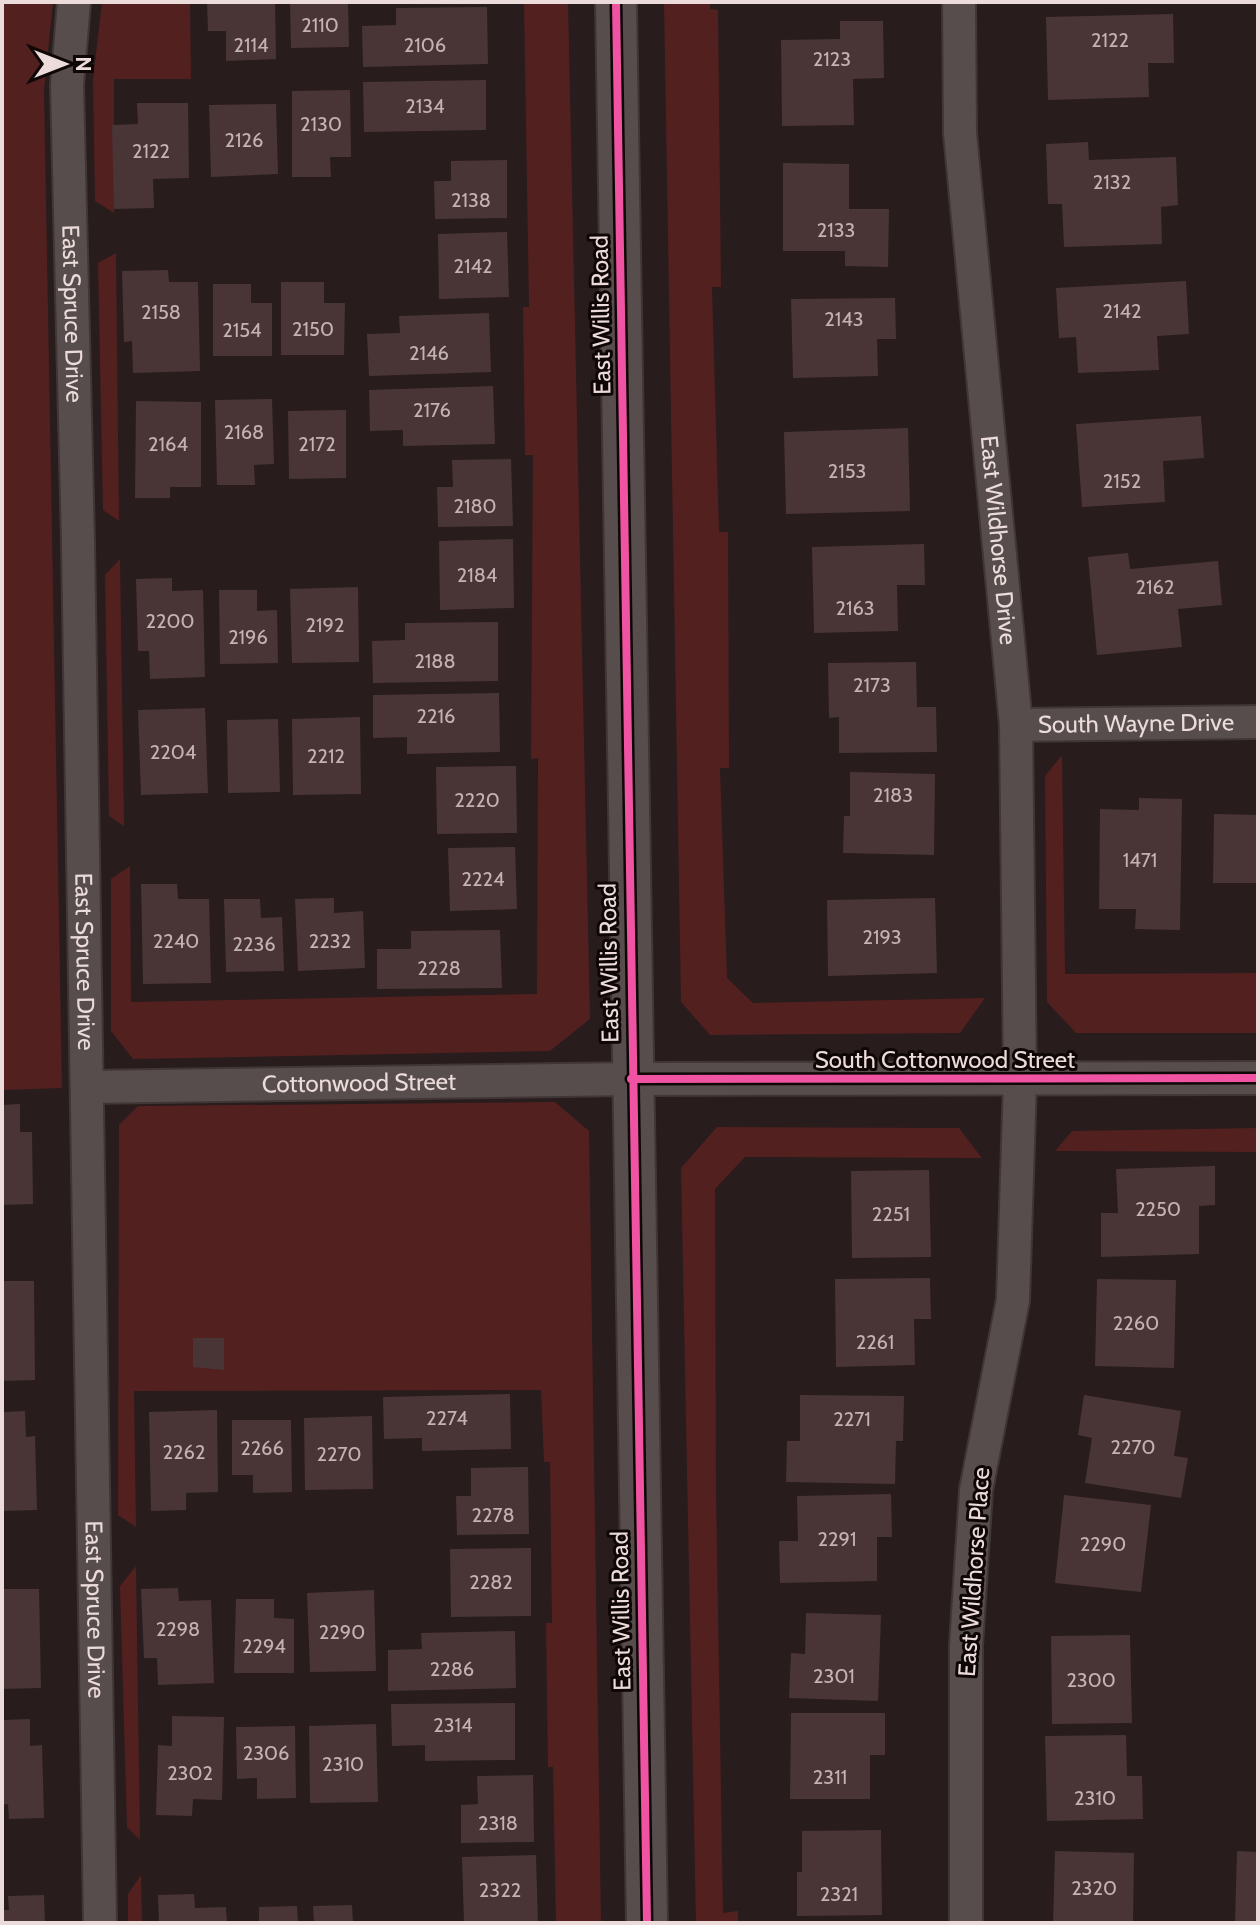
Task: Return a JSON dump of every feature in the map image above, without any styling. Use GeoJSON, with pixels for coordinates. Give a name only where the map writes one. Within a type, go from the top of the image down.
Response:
{"type":"FeatureCollection","features":[{"type":"Feature","properties":{"kind":"street","name":"East Spruce Drive"},"geometry":{"type":"LineString","coordinates":[[74,2],[67,85],[100,1923]]}},
{"type":"Feature","properties":{"kind":"street","name":"East Willis Road"},"geometry":{"type":"LineString","coordinates":[[616,2],[647,1923]]}},
{"type":"Feature","properties":{"kind":"street","name":"East Wildhorse Drive"},"geometry":{"type":"LineString","coordinates":[[959,2],[960,133],[1016,725],[1020,1081]]}},
{"type":"Feature","properties":{"kind":"street","name":"South Wayne Drive"},"geometry":{"type":"LineString","coordinates":[[1016,725],[1258,722]]}},
{"type":"Feature","properties":{"kind":"street","name":"South Cottonwood Street"},"geometry":{"type":"LineString","coordinates":[[631,1079],[1020,1081],[1258,1078]]}},
{"type":"Feature","properties":{"kind":"street","name":"Cottonwood Street"},"geometry":{"type":"LineString","coordinates":[[87,1087],[631,1079]]}},
{"type":"Feature","properties":{"kind":"street","name":"East Wildhorse Place"},"geometry":{"type":"LineString","coordinates":[[966,1923],[966,1646],[976,1490],[1013,1300],[1020,1081]]}},
{"type":"Feature","properties":{"kind":"shaded area"},"geometry":{"type":"Polygon","coordinates":[[[2,2],[53,2],[44,90],[62,1088],[2,1090],[2,2]]]}},
{"type":"Feature","properties":{"kind":"shaded area"},"geometry":{"type":"Polygon","coordinates":[[[102,2],[190,2],[191,79],[114,79],[114,213],[95,201],[93,79],[102,2]]]}},
{"type":"Feature","properties":{"kind":"shaded area"},"geometry":{"type":"Polygon","coordinates":[[[524,2],[568,2],[590,1019],[550,1051],[133,1059],[111,1031],[111,879],[130,866],[131,1002],[537,994],[538,758],[531,759],[533,455],[525,455],[523,307],[529,307],[524,2]]]}},
{"type":"Feature","properties":{"kind":"shaded area"},"geometry":{"type":"Polygon","coordinates":[[[664,2],[710,2],[710,9],[718,10],[721,287],[712,287],[719,532],[728,532],[729,768],[720,768],[727,978],[753,1003],[985,998],[960,1033],[710,1035],[681,1002],[664,2]]]}},
{"type":"Feature","properties":{"kind":"shaded area"},"geometry":{"type":"Polygon","coordinates":[[[116,253],[119,521],[103,510],[98,263],[116,253]]]}},
{"type":"Feature","properties":{"kind":"shaded area"},"geometry":{"type":"Polygon","coordinates":[[[120,559],[124,826],[109,816],[105,575],[120,559]]]}},
{"type":"Feature","properties":{"kind":"shaded area"},"geometry":{"type":"Polygon","coordinates":[[[1062,755],[1065,974],[1258,973],[1258,1033],[1076,1033],[1047,1002],[1045,776],[1062,755]]]}},
{"type":"Feature","properties":{"kind":"shaded area"},"geometry":{"type":"Polygon","coordinates":[[[555,1102],[589,1131],[601,1923],[556,1923],[553,1767],[548,1767],[546,1623],[552,1623],[550,1462],[544,1462],[541,1390],[134,1391],[136,1527],[118,1515],[119,1125],[138,1106],[555,1102]]]}},
{"type":"Feature","properties":{"kind":"shaded area"},"geometry":{"type":"Polygon","coordinates":[[[717,1127],[959,1128],[982,1158],[745,1157],[715,1189],[723,1913],[738,1911],[738,1923],[696,1923],[681,1168],[717,1127]]]}},
{"type":"Feature","properties":{"kind":"shaded area"},"geometry":{"type":"Polygon","coordinates":[[[1258,1128],[1258,1152],[1055,1151],[1072,1131],[1258,1128]]]}},
{"type":"Feature","properties":{"kind":"shaded area"},"geometry":{"type":"Polygon","coordinates":[[[136,1566],[140,1840],[127,1827],[120,1586],[136,1566]]]}},
{"type":"Feature","properties":{"kind":"shaded area"},"geometry":{"type":"Polygon","coordinates":[[[141,1875],[142,1923],[128,1923],[128,1894],[141,1875]]]}},
{"type":"Feature","properties":{"kind":"building"},"geometry":{"type":"Polygon","coordinates":[[[207,2],[275,2],[276,59],[226,61],[226,31],[208,31],[207,2]]]}},
{"type":"Feature","properties":{"kind":"building"},"geometry":{"type":"Polygon","coordinates":[[[290,2],[348,2],[349,47],[291,48],[290,2]]]}},
{"type":"Feature","properties":{"kind":"building"},"geometry":{"type":"Polygon","coordinates":[[[487,7],[488,64],[363,67],[362,26],[396,25],[396,8],[487,7]]]}},
{"type":"Feature","properties":{"kind":"building"},"geometry":{"type":"Polygon","coordinates":[[[1173,14],[1174,63],[1148,63],[1149,97],[1048,100],[1046,17],[1173,14]]]}},
{"type":"Feature","properties":{"kind":"building"},"geometry":{"type":"Polygon","coordinates":[[[840,21],[883,21],[884,78],[853,79],[854,125],[782,126],[781,40],[840,39],[840,21]]]}},
{"type":"Feature","properties":{"kind":"building"},"geometry":{"type":"Polygon","coordinates":[[[486,80],[486,130],[364,132],[363,82],[486,80]]]}},
{"type":"Feature","properties":{"kind":"building"},"geometry":{"type":"Polygon","coordinates":[[[350,90],[351,157],[330,157],[331,177],[292,177],[292,91],[350,90]]]}},
{"type":"Feature","properties":{"kind":"building"},"geometry":{"type":"Polygon","coordinates":[[[137,103],[188,103],[189,178],[153,179],[154,208],[114,209],[112,125],[138,124],[137,103]]]}},
{"type":"Feature","properties":{"kind":"building"},"geometry":{"type":"Polygon","coordinates":[[[276,104],[278,174],[211,177],[209,105],[276,104]]]}},
{"type":"Feature","properties":{"kind":"building"},"geometry":{"type":"Polygon","coordinates":[[[1088,142],[1089,160],[1176,157],[1178,205],[1161,207],[1162,244],[1064,247],[1062,204],[1048,204],[1046,144],[1088,142]]]}},
{"type":"Feature","properties":{"kind":"building"},"geometry":{"type":"Polygon","coordinates":[[[507,160],[507,218],[435,219],[434,181],[451,181],[451,161],[507,160]]]}},
{"type":"Feature","properties":{"kind":"building"},"geometry":{"type":"Polygon","coordinates":[[[783,163],[849,164],[849,209],[889,209],[888,267],[845,266],[845,251],[783,251],[783,163]]]}},
{"type":"Feature","properties":{"kind":"building"},"geometry":{"type":"Polygon","coordinates":[[[507,232],[509,297],[439,299],[438,234],[507,232]]]}},
{"type":"Feature","properties":{"kind":"building"},"geometry":{"type":"Polygon","coordinates":[[[168,270],[169,282],[198,282],[200,371],[133,373],[132,341],[124,342],[122,271],[168,270]]]}},
{"type":"Feature","properties":{"kind":"building"},"geometry":{"type":"Polygon","coordinates":[[[1186,281],[1189,334],[1157,336],[1159,370],[1078,373],[1076,337],[1059,338],[1056,288],[1186,281]]]}},
{"type":"Feature","properties":{"kind":"building"},"geometry":{"type":"Polygon","coordinates":[[[281,282],[324,282],[324,303],[345,303],[344,355],[281,355],[281,282]]]}},
{"type":"Feature","properties":{"kind":"building"},"geometry":{"type":"Polygon","coordinates":[[[213,284],[251,284],[251,303],[272,303],[272,356],[213,356],[213,284]]]}},
{"type":"Feature","properties":{"kind":"building"},"geometry":{"type":"Polygon","coordinates":[[[895,298],[896,339],[877,339],[878,376],[793,378],[791,299],[895,298]]]}},
{"type":"Feature","properties":{"kind":"building"},"geometry":{"type":"Polygon","coordinates":[[[489,313],[491,372],[369,376],[367,334],[400,333],[399,316],[489,313]]]}},
{"type":"Feature","properties":{"kind":"building"},"geometry":{"type":"Polygon","coordinates":[[[493,386],[495,444],[403,446],[403,430],[370,431],[369,390],[493,386]]]}},
{"type":"Feature","properties":{"kind":"building"},"geometry":{"type":"Polygon","coordinates":[[[272,399],[274,464],[254,465],[255,485],[217,485],[215,400],[272,399]]]}},
{"type":"Feature","properties":{"kind":"building"},"geometry":{"type":"Polygon","coordinates":[[[136,401],[201,402],[201,487],[170,487],[170,498],[135,498],[136,401]]]}},
{"type":"Feature","properties":{"kind":"building"},"geometry":{"type":"Polygon","coordinates":[[[346,410],[346,478],[289,479],[288,411],[346,410]]]}},
{"type":"Feature","properties":{"kind":"building"},"geometry":{"type":"Polygon","coordinates":[[[1201,416],[1204,458],[1163,461],[1165,502],[1082,507],[1076,424],[1201,416]]]}},
{"type":"Feature","properties":{"kind":"building"},"geometry":{"type":"Polygon","coordinates":[[[908,428],[910,511],[786,514],[784,432],[908,428]]]}},
{"type":"Feature","properties":{"kind":"building"},"geometry":{"type":"Polygon","coordinates":[[[511,459],[513,526],[438,527],[437,487],[453,487],[452,460],[511,459]]]}},
{"type":"Feature","properties":{"kind":"building"},"geometry":{"type":"Polygon","coordinates":[[[513,539],[514,608],[440,610],[439,541],[513,539]]]}},
{"type":"Feature","properties":{"kind":"building"},"geometry":{"type":"Polygon","coordinates":[[[924,544],[925,585],[897,585],[898,631],[814,633],[812,547],[924,544]]]}},
{"type":"Feature","properties":{"kind":"building"},"geometry":{"type":"Polygon","coordinates":[[[1128,553],[1130,569],[1218,561],[1222,605],[1178,609],[1182,647],[1097,655],[1088,557],[1128,553]]]}},
{"type":"Feature","properties":{"kind":"building"},"geometry":{"type":"Polygon","coordinates":[[[172,578],[172,591],[203,590],[205,677],[150,679],[149,651],[138,651],[136,579],[172,578]]]}},
{"type":"Feature","properties":{"kind":"building"},"geometry":{"type":"Polygon","coordinates":[[[358,587],[359,662],[292,663],[290,589],[358,587]]]}},
{"type":"Feature","properties":{"kind":"building"},"geometry":{"type":"Polygon","coordinates":[[[219,590],[257,590],[257,611],[277,610],[278,663],[220,664],[219,590]]]}},
{"type":"Feature","properties":{"kind":"building"},"geometry":{"type":"Polygon","coordinates":[[[498,622],[498,681],[373,683],[372,641],[405,640],[405,623],[498,622]]]}},
{"type":"Feature","properties":{"kind":"building"},"geometry":{"type":"Polygon","coordinates":[[[916,662],[917,707],[936,707],[937,752],[839,753],[839,717],[829,718],[828,663],[916,662]]]}},
{"type":"Feature","properties":{"kind":"building"},"geometry":{"type":"Polygon","coordinates":[[[499,693],[500,752],[407,754],[407,737],[373,738],[373,695],[499,693]]]}},
{"type":"Feature","properties":{"kind":"building"},"geometry":{"type":"Polygon","coordinates":[[[205,708],[208,793],[141,795],[138,710],[205,708]]]}},
{"type":"Feature","properties":{"kind":"building"},"geometry":{"type":"Polygon","coordinates":[[[360,717],[361,794],[293,795],[292,719],[360,717]]]}},
{"type":"Feature","properties":{"kind":"building"},"geometry":{"type":"Polygon","coordinates":[[[278,719],[280,792],[228,793],[227,720],[278,719]]]}},
{"type":"Feature","properties":{"kind":"building"},"geometry":{"type":"Polygon","coordinates":[[[516,766],[517,833],[437,834],[436,767],[516,766]]]}},
{"type":"Feature","properties":{"kind":"building"},"geometry":{"type":"Polygon","coordinates":[[[850,772],[935,774],[934,855],[843,853],[844,816],[850,816],[850,772]]]}},
{"type":"Feature","properties":{"kind":"building"},"geometry":{"type":"Polygon","coordinates":[[[1139,798],[1182,799],[1180,930],[1135,929],[1136,909],[1099,909],[1100,809],[1139,810],[1139,798]]]}},
{"type":"Feature","properties":{"kind":"building"},"geometry":{"type":"Polygon","coordinates":[[[1214,814],[1258,815],[1258,883],[1213,883],[1214,814]]]}},
{"type":"Feature","properties":{"kind":"building"},"geometry":{"type":"Polygon","coordinates":[[[515,847],[517,909],[450,911],[448,848],[515,847]]]}},
{"type":"Feature","properties":{"kind":"building"},"geometry":{"type":"Polygon","coordinates":[[[141,884],[177,884],[178,899],[209,899],[211,983],[143,984],[141,884]]]}},
{"type":"Feature","properties":{"kind":"building"},"geometry":{"type":"Polygon","coordinates":[[[334,898],[334,913],[363,911],[365,968],[298,971],[295,899],[334,898]]]}},
{"type":"Feature","properties":{"kind":"building"},"geometry":{"type":"Polygon","coordinates":[[[935,898],[937,973],[828,976],[827,900],[935,898]]]}},
{"type":"Feature","properties":{"kind":"building"},"geometry":{"type":"Polygon","coordinates":[[[224,899],[260,899],[261,918],[282,917],[284,971],[226,972],[224,899]]]}},
{"type":"Feature","properties":{"kind":"building"},"geometry":{"type":"Polygon","coordinates":[[[500,930],[502,988],[377,989],[377,949],[411,949],[411,931],[500,930]]]}},
{"type":"Feature","properties":{"kind":"building"},"geometry":{"type":"Polygon","coordinates":[[[20,1104],[20,1132],[32,1132],[33,1204],[2,1205],[2,1105],[20,1104]]]}},
{"type":"Feature","properties":{"kind":"building"},"geometry":{"type":"Polygon","coordinates":[[[1215,1166],[1215,1205],[1199,1206],[1199,1254],[1101,1257],[1101,1213],[1118,1213],[1116,1169],[1215,1166]]]}},
{"type":"Feature","properties":{"kind":"building"},"geometry":{"type":"Polygon","coordinates":[[[929,1170],[931,1257],[852,1258],[851,1171],[929,1170]]]}},
{"type":"Feature","properties":{"kind":"building"},"geometry":{"type":"Polygon","coordinates":[[[930,1278],[931,1319],[914,1319],[915,1365],[836,1367],[835,1279],[930,1278]]]}},
{"type":"Feature","properties":{"kind":"building"},"geometry":{"type":"Polygon","coordinates":[[[1097,1279],[1176,1280],[1174,1368],[1095,1366],[1097,1279]]]}},
{"type":"Feature","properties":{"kind":"building"},"geometry":{"type":"Polygon","coordinates":[[[2,1281],[34,1281],[35,1380],[2,1381],[2,1281]]]}},
{"type":"Feature","properties":{"kind":"building"},"geometry":{"type":"Polygon","coordinates":[[[193,1338],[224,1338],[224,1370],[193,1367],[193,1338]]]}},
{"type":"Feature","properties":{"kind":"building"},"geometry":{"type":"Polygon","coordinates":[[[510,1394],[511,1449],[422,1451],[422,1438],[384,1439],[383,1397],[510,1394]]]}},
{"type":"Feature","properties":{"kind":"building"},"geometry":{"type":"Polygon","coordinates":[[[800,1395],[904,1396],[903,1441],[896,1441],[895,1484],[786,1482],[787,1441],[800,1441],[800,1395]]]}},
{"type":"Feature","properties":{"kind":"building"},"geometry":{"type":"Polygon","coordinates":[[[1084,1395],[1181,1411],[1174,1456],[1188,1458],[1181,1498],[1085,1483],[1092,1438],[1078,1435],[1084,1395]]]}},
{"type":"Feature","properties":{"kind":"building"},"geometry":{"type":"Polygon","coordinates":[[[217,1410],[218,1492],[186,1493],[186,1510],[151,1511],[149,1412],[217,1410]]]}},
{"type":"Feature","properties":{"kind":"building"},"geometry":{"type":"Polygon","coordinates":[[[25,1411],[26,1437],[35,1436],[37,1510],[3,1511],[2,1412],[25,1411]]]}},
{"type":"Feature","properties":{"kind":"building"},"geometry":{"type":"Polygon","coordinates":[[[372,1416],[373,1489],[305,1490],[304,1418],[372,1416]]]}},
{"type":"Feature","properties":{"kind":"building"},"geometry":{"type":"Polygon","coordinates":[[[232,1420],[291,1420],[292,1492],[253,1493],[253,1475],[232,1475],[232,1420]]]}},
{"type":"Feature","properties":{"kind":"building"},"geometry":{"type":"Polygon","coordinates":[[[528,1467],[529,1534],[457,1535],[456,1496],[471,1496],[471,1468],[528,1467]]]}},
{"type":"Feature","properties":{"kind":"building"},"geometry":{"type":"Polygon","coordinates":[[[891,1494],[892,1537],[877,1537],[877,1581],[780,1583],[779,1541],[798,1541],[797,1496],[891,1494]]]}},
{"type":"Feature","properties":{"kind":"building"},"geometry":{"type":"Polygon","coordinates":[[[1064,1495],[1151,1505],[1141,1592],[1055,1583],[1064,1495]]]}},
{"type":"Feature","properties":{"kind":"building"},"geometry":{"type":"Polygon","coordinates":[[[531,1548],[531,1616],[451,1617],[450,1549],[531,1548]]]}},
{"type":"Feature","properties":{"kind":"building"},"geometry":{"type":"Polygon","coordinates":[[[178,1588],[179,1601],[211,1600],[214,1683],[158,1685],[157,1658],[144,1658],[141,1589],[178,1588]]]}},
{"type":"Feature","properties":{"kind":"building"},"geometry":{"type":"Polygon","coordinates":[[[3,1589],[39,1589],[41,1688],[2,1689],[3,1589]]]}},
{"type":"Feature","properties":{"kind":"building"},"geometry":{"type":"Polygon","coordinates":[[[374,1590],[376,1671],[310,1672],[307,1593],[374,1590]]]}},
{"type":"Feature","properties":{"kind":"building"},"geometry":{"type":"Polygon","coordinates":[[[236,1599],[274,1599],[274,1618],[294,1619],[294,1673],[234,1673],[236,1599]]]}},
{"type":"Feature","properties":{"kind":"building"},"geometry":{"type":"Polygon","coordinates":[[[806,1613],[881,1615],[878,1701],[789,1698],[791,1653],[805,1654],[806,1613]]]}},
{"type":"Feature","properties":{"kind":"building"},"geometry":{"type":"Polygon","coordinates":[[[515,1631],[516,1688],[388,1691],[388,1650],[422,1649],[421,1633],[515,1631]]]}},
{"type":"Feature","properties":{"kind":"building"},"geometry":{"type":"Polygon","coordinates":[[[1130,1635],[1132,1723],[1052,1724],[1051,1636],[1130,1635]]]}},
{"type":"Feature","properties":{"kind":"building"},"geometry":{"type":"Polygon","coordinates":[[[515,1703],[515,1760],[425,1761],[425,1745],[392,1746],[391,1704],[515,1703]]]}},
{"type":"Feature","properties":{"kind":"building"},"geometry":{"type":"Polygon","coordinates":[[[791,1713],[885,1713],[885,1755],[870,1755],[870,1799],[790,1799],[791,1713]]]}},
{"type":"Feature","properties":{"kind":"building"},"geometry":{"type":"Polygon","coordinates":[[[172,1716],[224,1717],[222,1800],[193,1799],[192,1816],[156,1815],[158,1745],[172,1746],[172,1716]]]}},
{"type":"Feature","properties":{"kind":"building"},"geometry":{"type":"Polygon","coordinates":[[[30,1719],[30,1746],[42,1745],[44,1818],[9,1819],[8,1804],[2,1805],[2,1720],[30,1719]]]}},
{"type":"Feature","properties":{"kind":"building"},"geometry":{"type":"Polygon","coordinates":[[[376,1724],[378,1802],[310,1803],[309,1726],[376,1724]]]}},
{"type":"Feature","properties":{"kind":"building"},"geometry":{"type":"Polygon","coordinates":[[[295,1726],[296,1798],[257,1799],[257,1778],[237,1779],[236,1727],[295,1726]]]}},
{"type":"Feature","properties":{"kind":"building"},"geometry":{"type":"Polygon","coordinates":[[[1126,1735],[1127,1776],[1142,1776],[1143,1819],[1047,1821],[1045,1736],[1126,1735]]]}},
{"type":"Feature","properties":{"kind":"building"},"geometry":{"type":"Polygon","coordinates":[[[533,1775],[534,1842],[461,1843],[461,1805],[478,1804],[477,1776],[533,1775]]]}},
{"type":"Feature","properties":{"kind":"building"},"geometry":{"type":"Polygon","coordinates":[[[881,1830],[882,1915],[797,1916],[797,1872],[802,1872],[802,1831],[881,1830]]]}},
{"type":"Feature","properties":{"kind":"building"},"geometry":{"type":"Polygon","coordinates":[[[1055,1851],[1134,1853],[1133,1923],[1053,1923],[1055,1851]]]}},
{"type":"Feature","properties":{"kind":"building"},"geometry":{"type":"Polygon","coordinates":[[[1237,1851],[1258,1852],[1258,1923],[1235,1923],[1237,1851]]]}},
{"type":"Feature","properties":{"kind":"building"},"geometry":{"type":"Polygon","coordinates":[[[536,1855],[538,1923],[464,1923],[462,1857],[536,1855]]]}},
{"type":"Feature","properties":{"kind":"building"},"geometry":{"type":"Polygon","coordinates":[[[194,1894],[195,1908],[226,1907],[227,1923],[159,1923],[158,1895],[194,1894]]]}},
{"type":"Feature","properties":{"kind":"building"},"geometry":{"type":"Polygon","coordinates":[[[44,1895],[45,1923],[2,1923],[2,1910],[9,1910],[8,1896],[44,1895]]]}},
{"type":"Feature","properties":{"kind":"building"},"geometry":{"type":"Polygon","coordinates":[[[352,1905],[353,1923],[314,1923],[313,1906],[352,1905]]]}},
{"type":"Feature","properties":{"kind":"building"},"geometry":{"type":"Polygon","coordinates":[[[297,1906],[298,1923],[259,1923],[259,1907],[297,1906]]]}},
{"type":"Feature","properties":{"kind":"cycle path"},"geometry":{"type":"LineString","coordinates":[[616,2],[647,1923]]}},
{"type":"Feature","properties":{"kind":"cycle path"},"geometry":{"type":"LineString","coordinates":[[631,1079],[1258,1078]]}}]}
